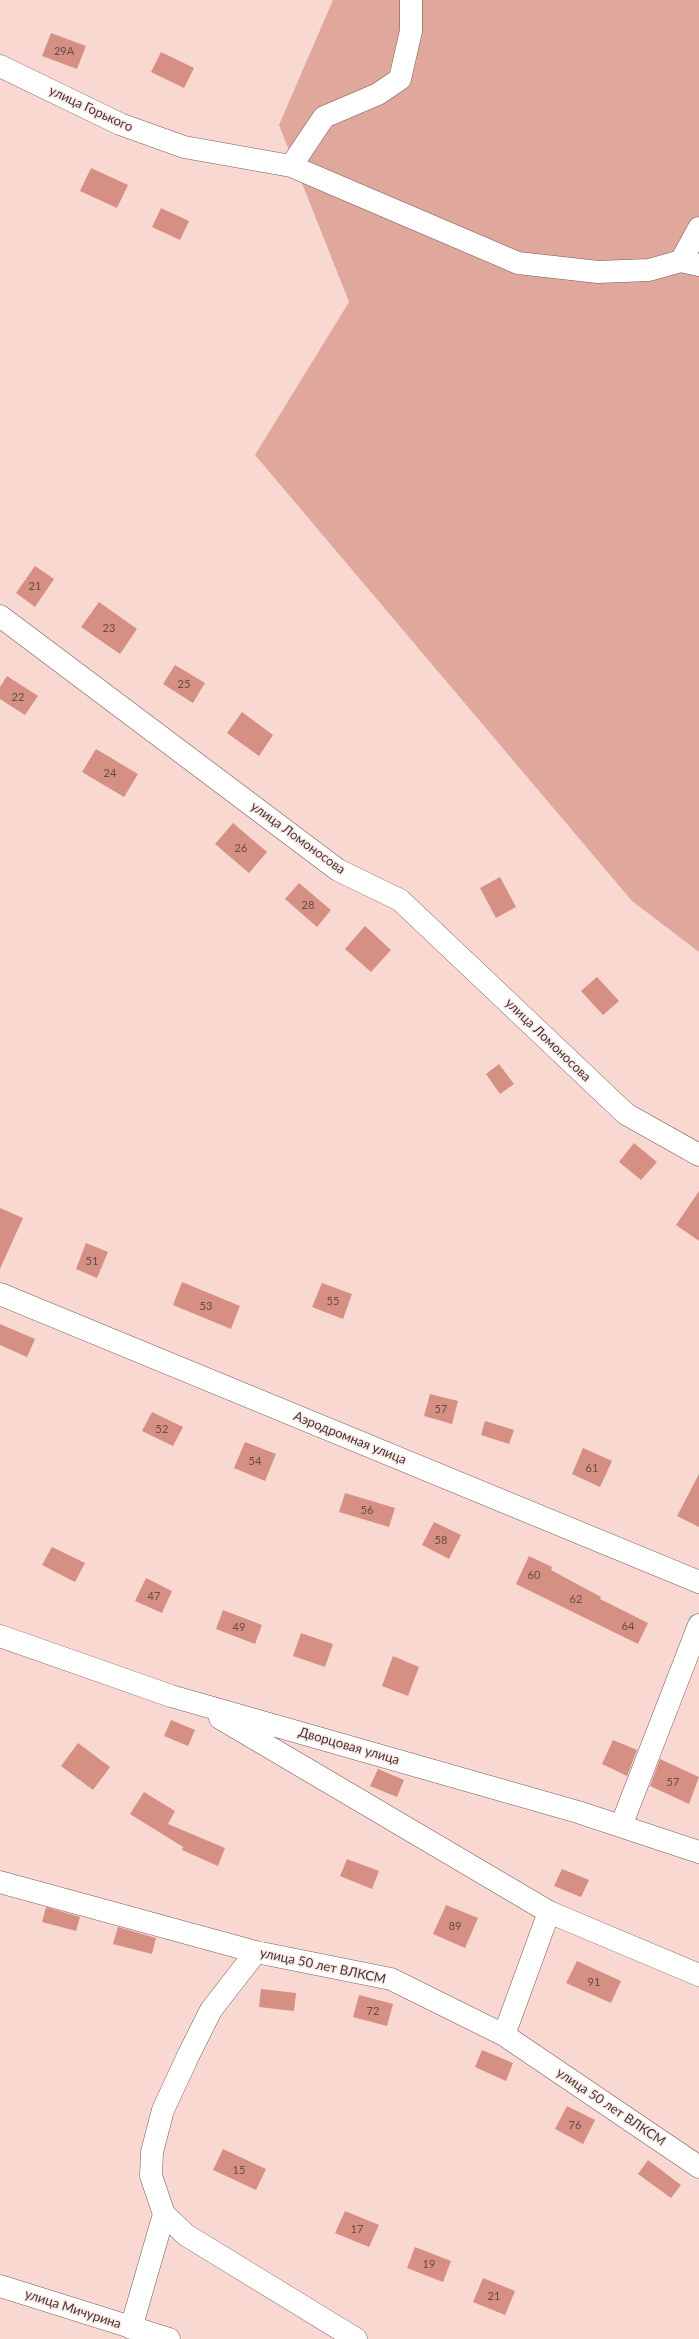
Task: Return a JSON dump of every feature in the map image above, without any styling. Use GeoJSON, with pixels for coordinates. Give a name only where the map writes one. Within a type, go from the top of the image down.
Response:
{"type":"FeatureCollection","features":[{"type":"Feature","properties":{"kind":"street"},"geometry":{"type":"LineString","coordinates":[[291,166],[324,117],[378,94],[400,79],[411,31],[411,0]]}},
{"type":"Feature","properties":{"kind":"street","name":"улица Горького"},"geometry":{"type":"LineString","coordinates":[[0,66],[120,124],[184,147],[291,166],[518,263],[598,272],[649,270],[690,263]]}},
{"type":"Feature","properties":{"kind":"street"},"geometry":{"type":"LineString","coordinates":[[690,263],[699,228]]}},
{"type":"Feature","properties":{"kind":"street","name":"улица Ломоносова"},"geometry":{"type":"LineString","coordinates":[[0,616],[338,870],[400,900],[626,1114],[699,1156]]}},
{"type":"Feature","properties":{"kind":"street","name":"Аэродромная улица"},"geometry":{"type":"LineString","coordinates":[[0,1294],[699,1582]]}},
{"type":"Feature","properties":{"kind":"street"},"geometry":{"type":"LineString","coordinates":[[621,1826],[699,1625]]}},
{"type":"Feature","properties":{"kind":"street","name":"Дворцовая улица"},"geometry":{"type":"LineString","coordinates":[[0,1636],[193,1702],[578,1812],[699,1852]]}},
{"type":"Feature","properties":{"kind":"street"},"geometry":{"type":"LineString","coordinates":[[193,1702],[549,1912],[699,1975]]}},
{"type":"Feature","properties":{"kind":"street","name":"улица 50 лет ВЛКСМ"},"geometry":{"type":"LineString","coordinates":[[0,1882],[256,1952],[391,1979],[504,2035],[699,2167]]}},
{"type":"Feature","properties":{"kind":"street"},"geometry":{"type":"LineString","coordinates":[[504,2035],[549,1912]]}},
{"type":"Feature","properties":{"kind":"street"},"geometry":{"type":"LineString","coordinates":[[256,1952],[211,2010],[163,2110],[152,2152],[151,2176],[164,2214],[186,2235],[356,2339]]}},
{"type":"Feature","properties":{"kind":"street"},"geometry":{"type":"LineString","coordinates":[[132,2328],[164,2214]]}},
{"type":"Feature","properties":{"kind":"street","name":"улица Мичурина"},"geometry":{"type":"LineString","coordinates":[[0,2286],[169,2339]]}},
{"type":"Feature","properties":{"kind":"shaded area"},"geometry":{"type":"Polygon","coordinates":[[[333,0],[699,0],[699,952],[632,901],[255,455],[349,302],[279,125],[333,0]]]}},
{"type":"Feature","properties":{"kind":"building"},"geometry":{"type":"Polygon","coordinates":[[[51,33],[86,46],[77,69],[42,56],[51,33]]]}},
{"type":"Feature","properties":{"kind":"building"},"geometry":{"type":"Polygon","coordinates":[[[161,52],[194,68],[184,88],[151,72],[161,52]]]}},
{"type":"Feature","properties":{"kind":"building"},"geometry":{"type":"Polygon","coordinates":[[[91,168],[128,185],[117,208],[80,191],[91,168]]]}},
{"type":"Feature","properties":{"kind":"building"},"geometry":{"type":"Polygon","coordinates":[[[161,208],[189,221],[180,240],[152,227],[161,208]]]}},
{"type":"Feature","properties":{"kind":"building"},"geometry":{"type":"Polygon","coordinates":[[[35,566],[54,579],[35,607],[16,593],[35,566]]]}},
{"type":"Feature","properties":{"kind":"building"},"geometry":{"type":"Polygon","coordinates":[[[99,602],[137,629],[120,654],[81,627],[99,602]]]}},
{"type":"Feature","properties":{"kind":"building"},"geometry":{"type":"Polygon","coordinates":[[[175,665],[205,683],[193,703],[163,684],[175,665]]]}},
{"type":"Feature","properties":{"kind":"building"},"geometry":{"type":"Polygon","coordinates":[[[7,676],[38,696],[25,715],[0,699],[0,687],[7,676]]]}},
{"type":"Feature","properties":{"kind":"building"},"geometry":{"type":"Polygon","coordinates":[[[242,712],[273,735],[259,756],[227,733],[242,712]]]}},
{"type":"Feature","properties":{"kind":"building"},"geometry":{"type":"Polygon","coordinates":[[[96,749],[138,774],[124,797],[82,772],[96,749]]]}},
{"type":"Feature","properties":{"kind":"building"},"geometry":{"type":"Polygon","coordinates":[[[233,823],[267,852],[249,873],[215,844],[233,823]]]}},
{"type":"Feature","properties":{"kind":"building"},"geometry":{"type":"Polygon","coordinates":[[[500,877],[516,907],[496,918],[480,888],[500,877]]]}},
{"type":"Feature","properties":{"kind":"building"},"geometry":{"type":"Polygon","coordinates":[[[299,883],[331,910],[317,927],[285,899],[299,883]]]}},
{"type":"Feature","properties":{"kind":"building"},"geometry":{"type":"Polygon","coordinates":[[[365,926],[391,950],[371,972],[345,949],[365,926]]]}},
{"type":"Feature","properties":{"kind":"building"},"geometry":{"type":"Polygon","coordinates":[[[597,977],[619,1001],[603,1015],[581,991],[597,977]]]}},
{"type":"Feature","properties":{"kind":"building"},"geometry":{"type":"Polygon","coordinates":[[[499,1064],[514,1084],[500,1094],[486,1074],[499,1064]]]}},
{"type":"Feature","properties":{"kind":"building"},"geometry":{"type":"Polygon","coordinates":[[[634,1143],[657,1162],[641,1180],[619,1162],[634,1143]]]}},
{"type":"Feature","properties":{"kind":"building"},"geometry":{"type":"Polygon","coordinates":[[[699,1191],[699,1241],[676,1225],[699,1191]]]}},
{"type":"Feature","properties":{"kind":"building"},"geometry":{"type":"Polygon","coordinates":[[[0,1208],[23,1218],[0,1269],[0,1208]]]}},
{"type":"Feature","properties":{"kind":"building"},"geometry":{"type":"Polygon","coordinates":[[[86,1243],[108,1252],[97,1278],[76,1269],[86,1243]]]}},
{"type":"Feature","properties":{"kind":"building"},"geometry":{"type":"Polygon","coordinates":[[[182,1282],[240,1306],[231,1329],[173,1305],[182,1282]]]}},
{"type":"Feature","properties":{"kind":"building"},"geometry":{"type":"Polygon","coordinates":[[[322,1283],[352,1294],[343,1319],[312,1307],[322,1283]]]}},
{"type":"Feature","properties":{"kind":"building"},"geometry":{"type":"Polygon","coordinates":[[[0,1324],[35,1339],[27,1357],[0,1345],[0,1324]]]}},
{"type":"Feature","properties":{"kind":"building"},"geometry":{"type":"Polygon","coordinates":[[[430,1394],[458,1401],[452,1424],[424,1416],[430,1394]]]}},
{"type":"Feature","properties":{"kind":"building"},"geometry":{"type":"Polygon","coordinates":[[[152,1412],[183,1427],[173,1446],[142,1431],[152,1412]]]}},
{"type":"Feature","properties":{"kind":"building"},"geometry":{"type":"Polygon","coordinates":[[[485,1421],[514,1430],[509,1444],[481,1435],[485,1421]]]}},
{"type":"Feature","properties":{"kind":"building"},"geometry":{"type":"Polygon","coordinates":[[[245,1442],[276,1454],[265,1481],[234,1468],[245,1442]]]}},
{"type":"Feature","properties":{"kind":"building"},"geometry":{"type":"Polygon","coordinates":[[[583,1448],[612,1461],[600,1487],[572,1474],[583,1448]]]}},
{"type":"Feature","properties":{"kind":"building"},"geometry":{"type":"Polygon","coordinates":[[[699,1474],[699,1527],[677,1516],[699,1474]]]}},
{"type":"Feature","properties":{"kind":"building"},"geometry":{"type":"Polygon","coordinates":[[[345,1493],[395,1508],[389,1527],[339,1512],[345,1493]]]}},
{"type":"Feature","properties":{"kind":"building"},"geometry":{"type":"Polygon","coordinates":[[[434,1522],[461,1535],[449,1559],[422,1545],[434,1522]]]}},
{"type":"Feature","properties":{"kind":"building"},"geometry":{"type":"Polygon","coordinates":[[[52,1547],[85,1563],[75,1582],[42,1565],[52,1547]]]}},
{"type":"Feature","properties":{"kind":"building"},"geometry":{"type":"Polygon","coordinates":[[[529,1556],[552,1567],[551,1570],[601,1597],[600,1599],[648,1623],[638,1644],[516,1584],[529,1556]]]}},
{"type":"Feature","properties":{"kind":"building"},"geometry":{"type":"Polygon","coordinates":[[[146,1578],[172,1591],[162,1613],[135,1601],[146,1578]]]}},
{"type":"Feature","properties":{"kind":"building"},"geometry":{"type":"Polygon","coordinates":[[[223,1610],[262,1625],[255,1644],[216,1629],[223,1610]]]}},
{"type":"Feature","properties":{"kind":"building"},"geometry":{"type":"Polygon","coordinates":[[[301,1633],[333,1644],[325,1667],[293,1656],[301,1633]]]}},
{"type":"Feature","properties":{"kind":"building"},"geometry":{"type":"Polygon","coordinates":[[[393,1656],[419,1667],[408,1696],[382,1686],[393,1656]]]}},
{"type":"Feature","properties":{"kind":"building"},"geometry":{"type":"Polygon","coordinates":[[[171,1720],[195,1730],[188,1746],[164,1736],[171,1720]]]}},
{"type":"Feature","properties":{"kind":"building"},"geometry":{"type":"Polygon","coordinates":[[[613,1740],[637,1750],[627,1776],[602,1764],[613,1740]]]}},
{"type":"Feature","properties":{"kind":"building"},"geometry":{"type":"Polygon","coordinates":[[[78,1743],[110,1767],[93,1790],[61,1766],[78,1743]]]}},
{"type":"Feature","properties":{"kind":"building"},"geometry":{"type":"Polygon","coordinates":[[[660,1759],[699,1777],[689,1804],[650,1786],[660,1759]]]}},
{"type":"Feature","properties":{"kind":"building"},"geometry":{"type":"Polygon","coordinates":[[[378,1769],[404,1780],[397,1797],[370,1786],[378,1769]]]}},
{"type":"Feature","properties":{"kind":"building"},"geometry":{"type":"Polygon","coordinates":[[[144,1792],[175,1811],[168,1824],[225,1848],[218,1866],[182,1850],[183,1847],[130,1814],[144,1792]]]}},
{"type":"Feature","properties":{"kind":"building"},"geometry":{"type":"Polygon","coordinates":[[[347,1859],[379,1871],[372,1889],[340,1876],[347,1859]]]}},
{"type":"Feature","properties":{"kind":"building"},"geometry":{"type":"Polygon","coordinates":[[[562,1869],[589,1880],[581,1897],[554,1886],[562,1869]]]}},
{"type":"Feature","properties":{"kind":"building"},"geometry":{"type":"Polygon","coordinates":[[[446,1905],[478,1918],[465,1948],[433,1934],[446,1905]]]}},
{"type":"Feature","properties":{"kind":"building"},"geometry":{"type":"Polygon","coordinates":[[[46,1907],[80,1917],[76,1931],[42,1922],[46,1907]]]}},
{"type":"Feature","properties":{"kind":"building"},"geometry":{"type":"Polygon","coordinates":[[[118,1927],[156,1938],[152,1954],[113,1944],[118,1927]]]}},
{"type":"Feature","properties":{"kind":"building"},"geometry":{"type":"Polygon","coordinates":[[[577,1961],[621,1981],[611,2003],[566,1983],[577,1961]]]}},
{"type":"Feature","properties":{"kind":"building"},"geometry":{"type":"Polygon","coordinates":[[[261,1989],[296,1993],[294,2011],[259,2007],[261,1989]]]}},
{"type":"Feature","properties":{"kind":"building"},"geometry":{"type":"Polygon","coordinates":[[[359,1995],[393,2004],[387,2026],[353,2017],[359,1995]]]}},
{"type":"Feature","properties":{"kind":"building"},"geometry":{"type":"Polygon","coordinates":[[[482,2050],[513,2063],[506,2081],[475,2067],[482,2050]]]}},
{"type":"Feature","properties":{"kind":"building"},"geometry":{"type":"Polygon","coordinates":[[[567,2106],[595,2120],[583,2144],[555,2129],[567,2106]]]}},
{"type":"Feature","properties":{"kind":"building"},"geometry":{"type":"Polygon","coordinates":[[[223,2149],[266,2169],[256,2190],[213,2170],[223,2149]]]}},
{"type":"Feature","properties":{"kind":"building"},"geometry":{"type":"Polygon","coordinates":[[[648,2160],[681,2185],[671,2198],[638,2174],[648,2160]]]}},
{"type":"Feature","properties":{"kind":"building"},"geometry":{"type":"Polygon","coordinates":[[[345,2211],[379,2225],[369,2247],[335,2233],[345,2211]]]}},
{"type":"Feature","properties":{"kind":"building"},"geometry":{"type":"Polygon","coordinates":[[[415,2247],[451,2261],[443,2282],[407,2268],[415,2247]]]}},
{"type":"Feature","properties":{"kind":"building"},"geometry":{"type":"Polygon","coordinates":[[[483,2278],[515,2291],[505,2315],[473,2302],[483,2278]]]}}]}
